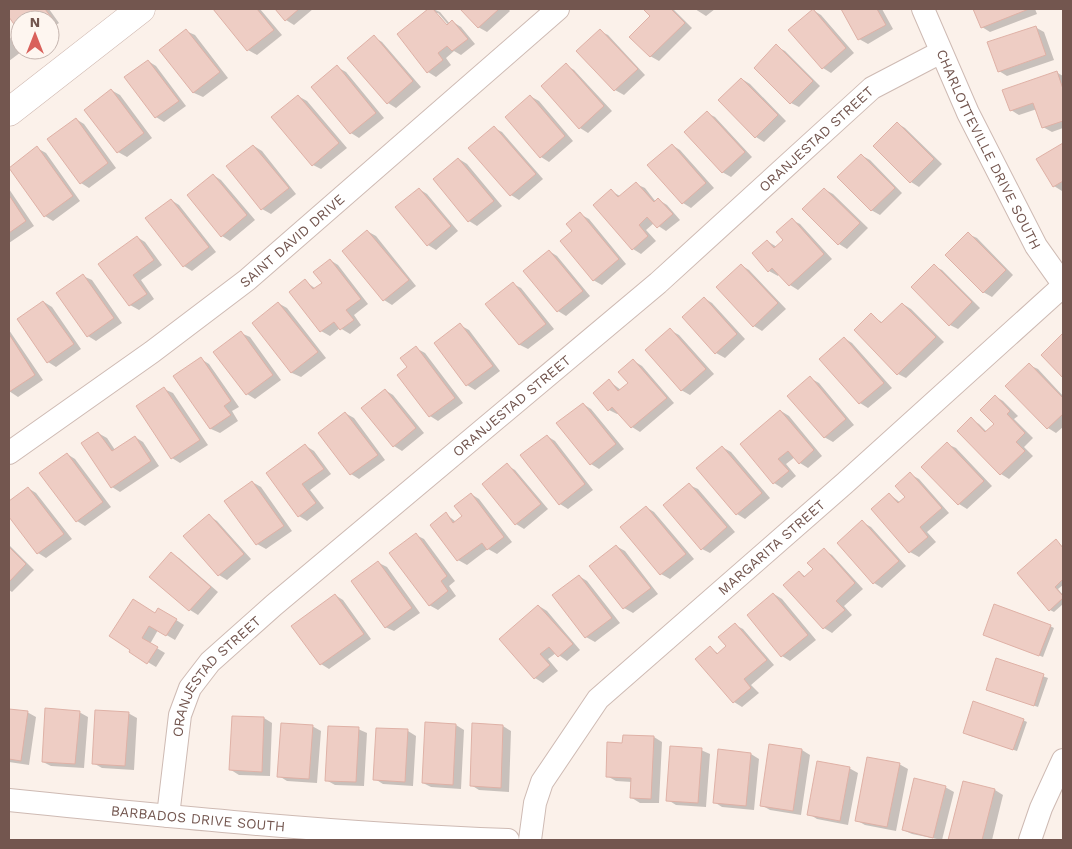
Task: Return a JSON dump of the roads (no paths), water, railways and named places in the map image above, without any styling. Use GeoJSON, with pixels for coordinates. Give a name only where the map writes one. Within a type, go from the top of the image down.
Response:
{"type":"FeatureCollection","features":[{"type":"Feature","properties":{"kind":"street"},"geometry":{"type":"LineString","coordinates":[[9,112],[142,9]]}},
{"type":"Feature","properties":{"kind":"street","name":"SAINT DAVID DRIVE"},"geometry":{"type":"LineString","coordinates":[[9,453],[152,352],[247,280],[558,9]]}},
{"type":"Feature","properties":{"kind":"street","name":"CHARLOTTEVILLE DRIVE SOUTH"},"geometry":{"type":"LineString","coordinates":[[923,9],[968,113],[1036,246],[1063,285]]}},
{"type":"Feature","properties":{"kind":"street","name":"ORANJESTAD STREET"},"geometry":{"type":"LineString","coordinates":[[168,816],[180,715],[190,688],[210,662],[282,598],[658,283],[872,88],[941,52]]}},
{"type":"Feature","properties":{"kind":"street","name":"MARGARITA STREET"},"geometry":{"type":"LineString","coordinates":[[530,840],[535,802],[542,782],[598,699],[845,483],[1063,285]]}},
{"type":"Feature","properties":{"kind":"street"},"geometry":{"type":"LineString","coordinates":[[1030,840],[1041,808],[1063,760]]}},
{"type":"Feature","properties":{"kind":"street","name":"BARBADOS DRIVE SOUTH"},"geometry":{"type":"LineString","coordinates":[[9,800],[414,837],[508,840]]}}]}
